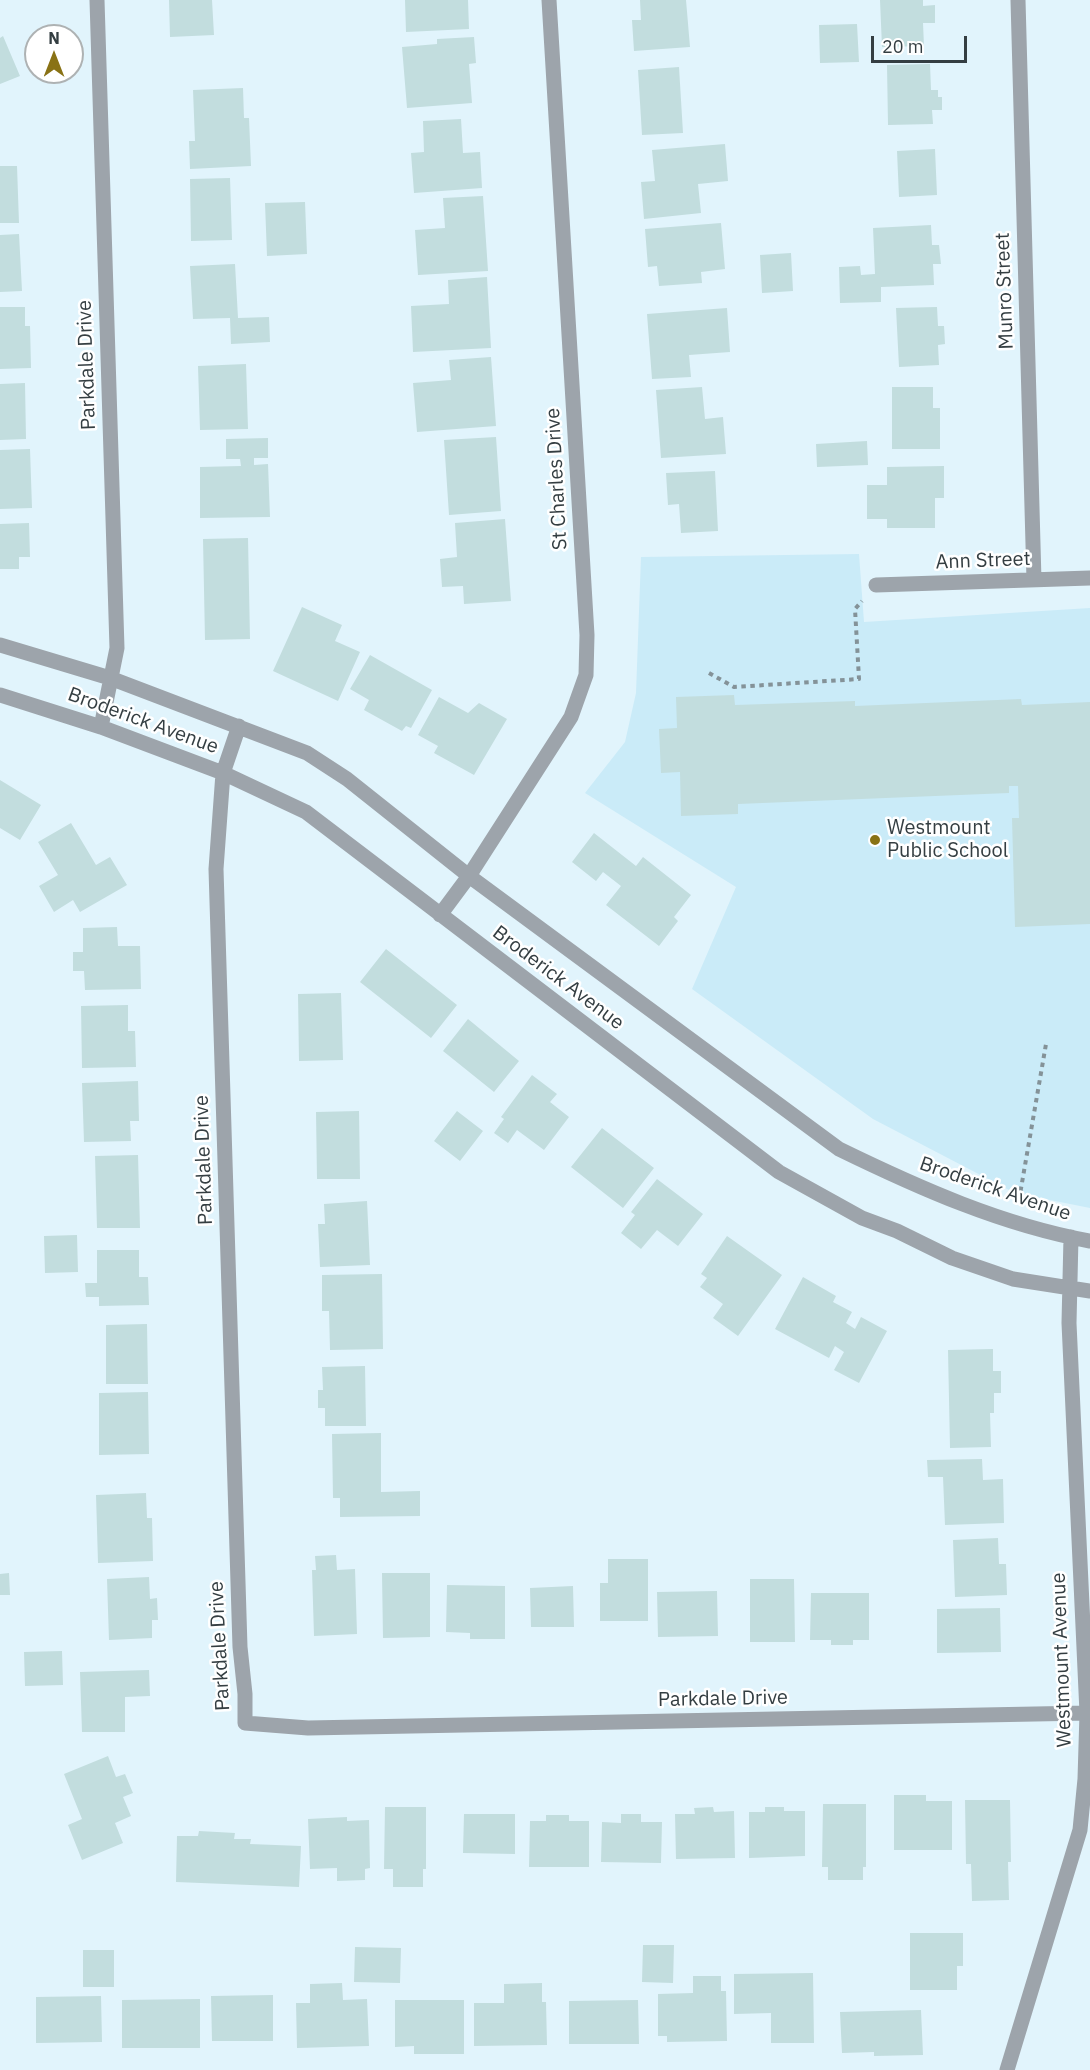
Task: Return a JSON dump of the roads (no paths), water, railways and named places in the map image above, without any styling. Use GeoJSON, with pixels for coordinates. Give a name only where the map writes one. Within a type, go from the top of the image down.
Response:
{"type":"FeatureCollection","features":[{"type":"Feature","properties":{"kind":"street","name":"Parkdale Drive"},"geometry":{"type":"LineString","coordinates":[[97,0],[117,648],[101,727]]}},
{"type":"Feature","properties":{"kind":"street","name":"St Charles Drive"},"geometry":{"type":"LineString","coordinates":[[441,915],[469,876],[571,717],[586,675],[587,635],[549,0]]}},
{"type":"Feature","properties":{"kind":"street","name":"Munro Street"},"geometry":{"type":"LineString","coordinates":[[1018,0],[1034,580]]}},
{"type":"Feature","properties":{"kind":"street","name":"Ann Street"},"geometry":{"type":"LineString","coordinates":[[876,585],[1090,578]]}},
{"type":"Feature","properties":{"kind":"street","name":"Broderick Avenue"},"geometry":{"type":"LineString","coordinates":[[0,645],[110,678],[307,753],[347,779],[469,876],[839,1149],[903,1180],[963,1205],[1071,1238],[1090,1241]]}},
{"type":"Feature","properties":{"kind":"street","name":"Broderick Avenue"},"geometry":{"type":"LineString","coordinates":[[0,695],[101,727],[223,773],[306,812],[778,1172],[862,1218],[897,1231],[952,1258],[1013,1279],[1090,1291]]}},
{"type":"Feature","properties":{"kind":"street","name":"Parkdale Drive"},"geometry":{"type":"LineString","coordinates":[[239,726],[223,773],[216,869],[240,1635],[245,1723],[308,1728],[1087,1713]]}},
{"type":"Feature","properties":{"kind":"street","name":"Westmount Avenue"},"geometry":{"type":"LineString","coordinates":[[1007,2070],[1080,1830],[1085,1779],[1087,1713],[1069,1323],[1071,1238]]}},
{"type":"Feature","properties":{"kind":"place","name":"Westmount Public School"},"geometry":{"type":"Point","coordinates":[875,840]}}]}
